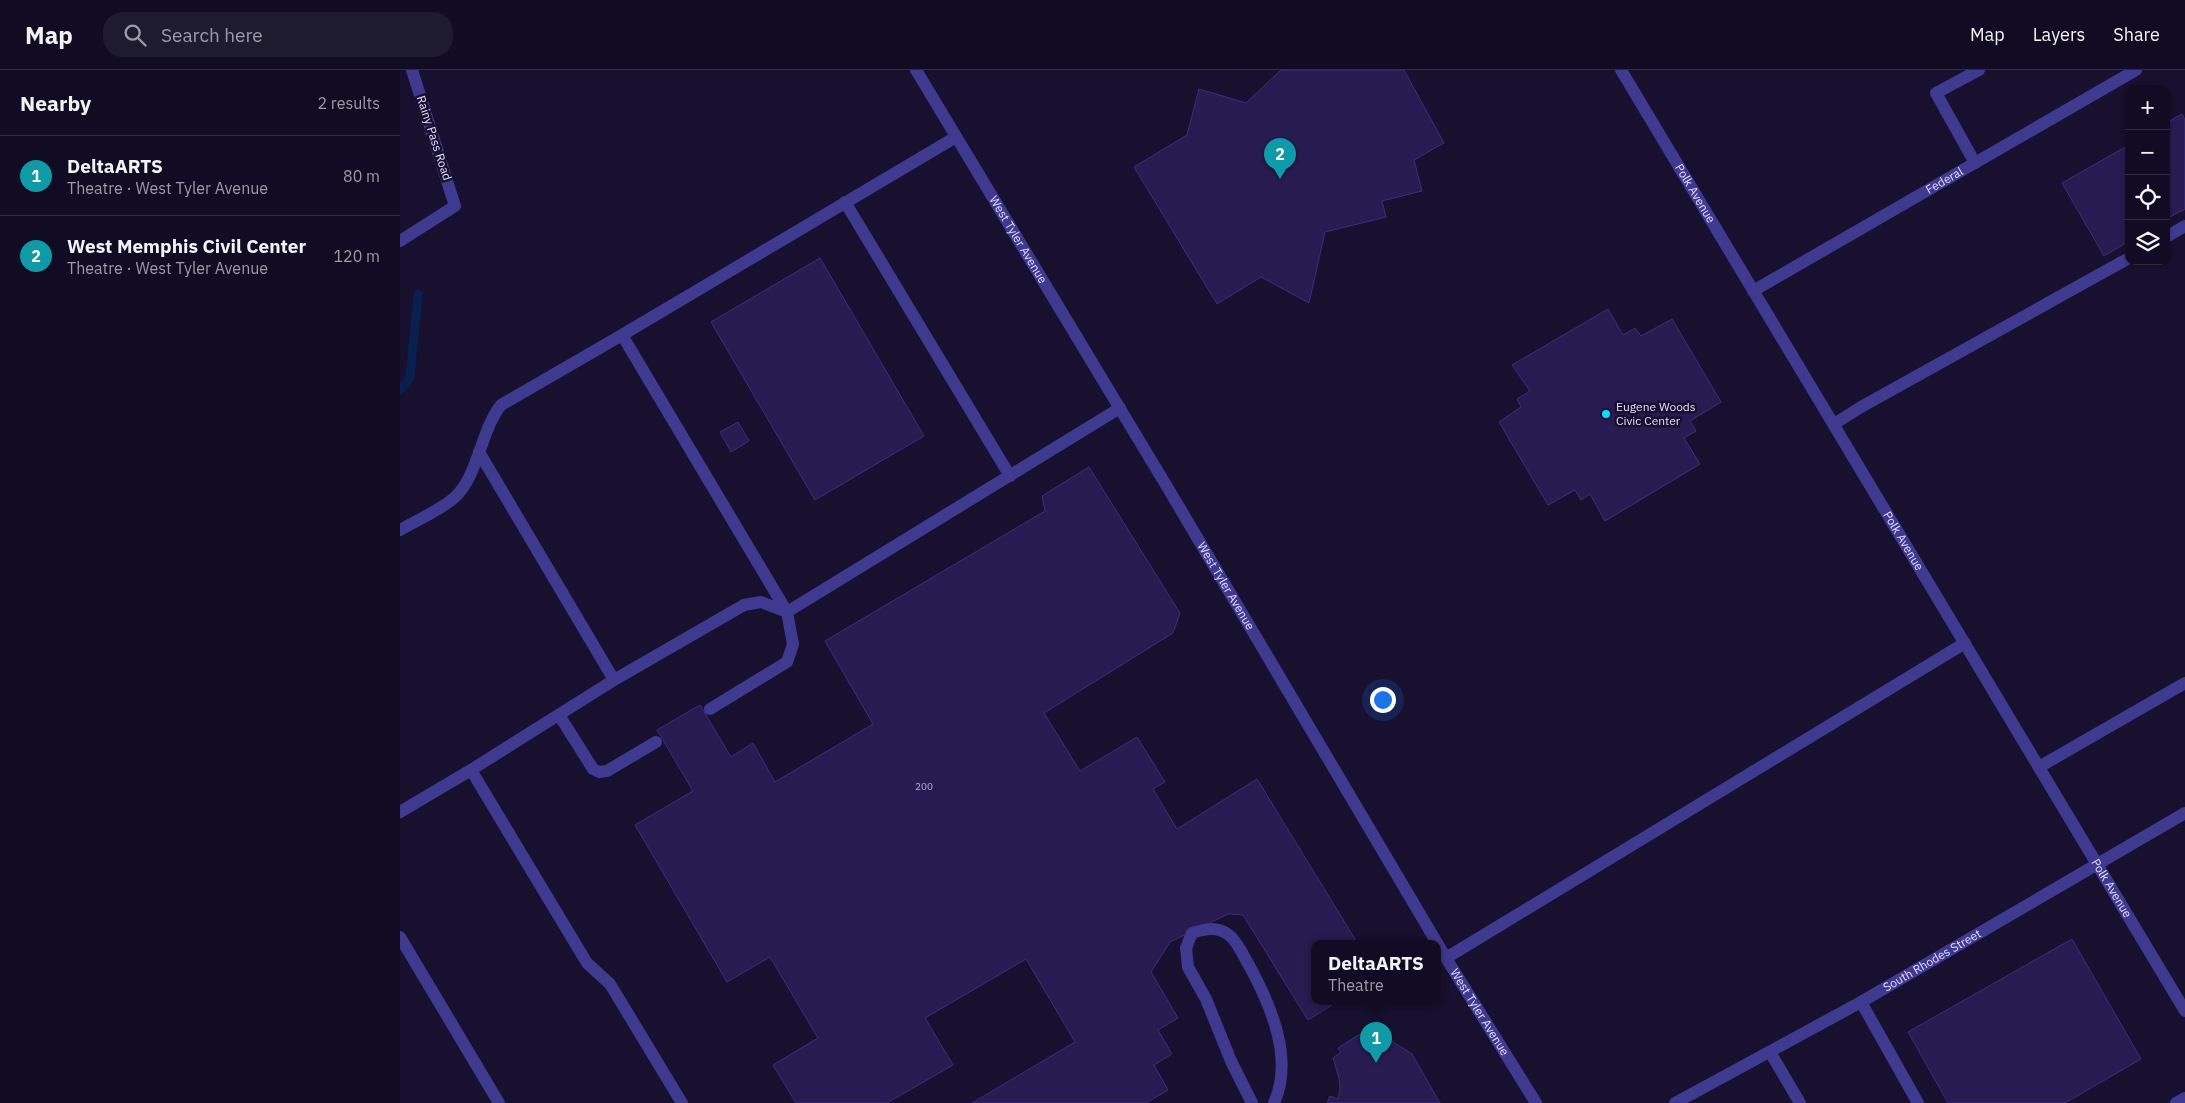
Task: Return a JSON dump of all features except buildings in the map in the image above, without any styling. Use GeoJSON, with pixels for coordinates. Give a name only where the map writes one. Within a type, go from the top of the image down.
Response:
{"type":"FeatureCollection","features":[{"type":"Feature","properties":{"kind":"street","name":"Rainy Pass Road"},"geometry":{"type":"LineString","coordinates":[[400,241],[455,206],[412,70]]}},
{"type":"Feature","properties":{"kind":"street","name":"West Tyler Avenue"},"geometry":{"type":"LineString","coordinates":[[916,70],[1120,408],[1435,940]]}},
{"type":"Feature","properties":{"kind":"street","name":"Polk Avenue"},"geometry":{"type":"LineString","coordinates":[[1622,70],[2185,1010]]}},
{"type":"Feature","properties":{"kind":"street"},"geometry":{"type":"LineString","coordinates":[[1975,163],[1936,93],[1979,70]]}},
{"type":"Feature","properties":{"kind":"street","name":"Federal"},"geometry":{"type":"LineString","coordinates":[[1753,291],[2136,70]]}},
{"type":"Feature","properties":{"kind":"street"},"geometry":{"type":"LineString","coordinates":[[400,530],[454,499],[464,486],[492,415],[501,405],[956,138]]}},
{"type":"Feature","properties":{"kind":"street"},"geometry":{"type":"LineString","coordinates":[[845,202],[1010,476]]}},
{"type":"Feature","properties":{"kind":"street"},"geometry":{"type":"LineString","coordinates":[[2170,235],[2185,226]]}},
{"type":"Feature","properties":{"kind":"street"},"geometry":{"type":"LineString","coordinates":[[1834,424],[1861,407],[2125,260]]}},
{"type":"Feature","properties":{"kind":"street"},"geometry":{"type":"LineString","coordinates":[[622,335],[787,612],[793,644],[786,662],[710,709]]}},
{"type":"Feature","properties":{"kind":"street"},"geometry":{"type":"LineString","coordinates":[[787,612],[1120,408]]}},
{"type":"Feature","properties":{"kind":"street"},"geometry":{"type":"LineString","coordinates":[[478,452],[614,680]]}},
{"type":"Feature","properties":{"kind":"street"},"geometry":{"type":"LineString","coordinates":[[400,812],[471,770],[614,680],[744,605],[761,602],[787,612]]}},
{"type":"Feature","properties":{"kind":"street"},"geometry":{"type":"LineString","coordinates":[[1446,958],[1965,643]]}},
{"type":"Feature","properties":{"kind":"street"},"geometry":{"type":"LineString","coordinates":[[2039,767],[2185,682]]}},
{"type":"Feature","properties":{"kind":"street"},"geometry":{"type":"LineString","coordinates":[[560,715],[593,769],[599,772],[606,771],[656,742]]}},
{"type":"Feature","properties":{"kind":"street"},"geometry":{"type":"LineString","coordinates":[[471,770],[586,963],[610,984],[682,1103]]}},
{"type":"Feature","properties":{"kind":"street","name":"South Rhodes Street"},"geometry":{"type":"LineString","coordinates":[[1675,1103],[1860,1002],[2096,863],[2185,813]]}},
{"type":"Feature","properties":{"kind":"street"},"geometry":{"type":"LineString","coordinates":[[1252,1103],[1231,1060],[1206,999],[1188,967],[1186,948],[1192,933],[1210,928],[1228,935],[1241,950],[1261,988],[1278,1033],[1282,1064],[1277,1096],[1274,1103]]}},
{"type":"Feature","properties":{"kind":"street"},"geometry":{"type":"LineString","coordinates":[[400,936],[499,1103]]}},
{"type":"Feature","properties":{"kind":"street","name":"West Tyler Avenue"},"geometry":{"type":"LineString","coordinates":[[1441,950],[1536,1103]]}},
{"type":"Feature","properties":{"kind":"street"},"geometry":{"type":"LineString","coordinates":[[1860,1002],[1918,1103]]}},
{"type":"Feature","properties":{"kind":"street"},"geometry":{"type":"LineString","coordinates":[[1770,1052],[1800,1103]]}},
{"type":"Feature","properties":{"kind":"street"},"geometry":{"type":"LineString","coordinates":[[2176,1103],[2185,1098]]}},
{"type":"Feature","properties":{"kind":"waterway"},"geometry":{"type":"LineString","coordinates":[[400,390],[410,377],[418,294]]}},
{"type":"Feature","properties":{"kind":"place","name":"West Memphis Civil Center"},"geometry":{"type":"Point","coordinates":[1280,179]}},
{"type":"Feature","properties":{"kind":"place","name":"Eugene Woods Civic Center"},"geometry":{"type":"Point","coordinates":[1606,414]}},
{"type":"Feature","properties":{"kind":"place","name":"DeltaARTS"},"geometry":{"type":"Point","coordinates":[1376,1063]}}]}
